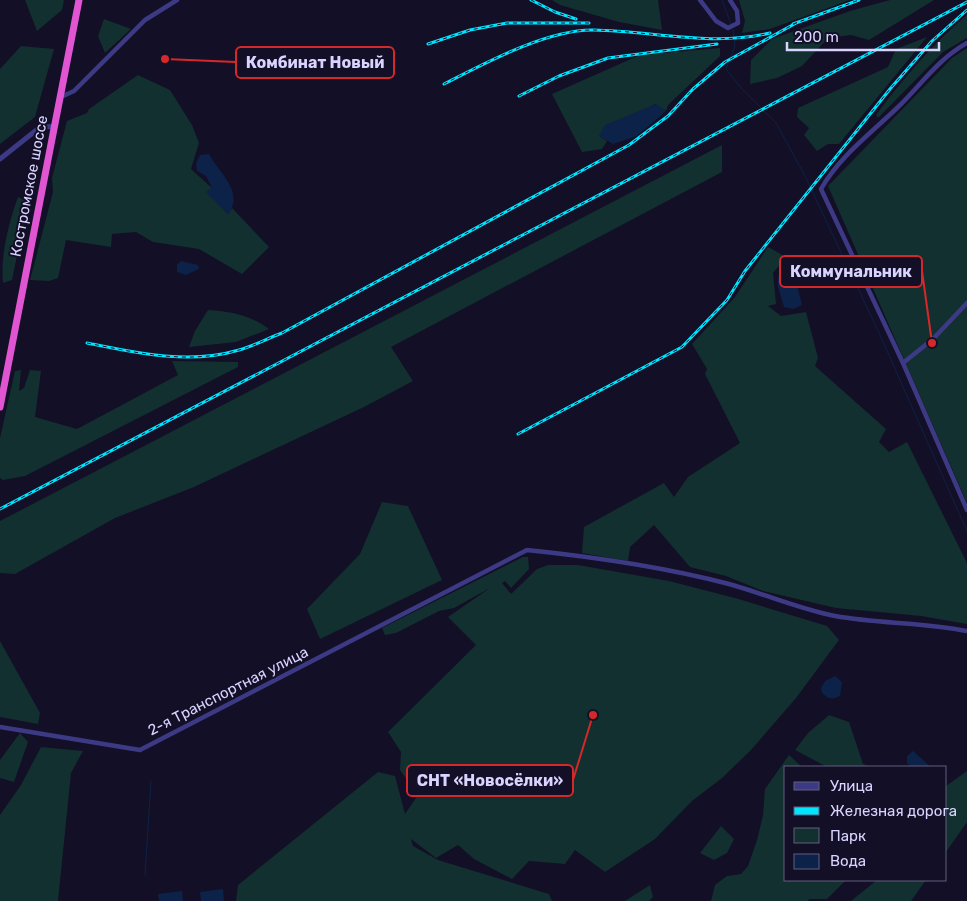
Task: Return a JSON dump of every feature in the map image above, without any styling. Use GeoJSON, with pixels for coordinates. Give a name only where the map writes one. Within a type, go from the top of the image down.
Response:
{"type":"FeatureCollection","features":[{"type":"Feature","properties":{"kind":"highway","name":"Костромское шоссе"},"geometry":{"type":"LineString","coordinates":[[0,407],[79,0]]}},
{"type":"Feature","properties":{"kind":"street"},"geometry":{"type":"LineString","coordinates":[[60,97],[71,94],[145,20],[176,0]]}},
{"type":"Feature","properties":{"kind":"street"},"geometry":{"type":"LineString","coordinates":[[700,0],[716,21],[728,28],[738,23],[739,18],[730,0]]}},
{"type":"Feature","properties":{"kind":"street"},"geometry":{"type":"LineString","coordinates":[[967,43],[940,62],[897,108],[872,129],[827,179],[821,189],[903,363],[967,510]]}},
{"type":"Feature","properties":{"kind":"street"},"geometry":{"type":"LineString","coordinates":[[0,159],[39,128],[55,126]]}},
{"type":"Feature","properties":{"kind":"street"},"geometry":{"type":"LineString","coordinates":[[903,363],[933,339],[967,304]]}},
{"type":"Feature","properties":{"kind":"street","name":"2-я Транспортная улица"},"geometry":{"type":"LineString","coordinates":[[0,726],[140,750],[527,550],[667,571],[729,584],[835,616],[921,623],[967,631]]}},
{"type":"Feature","properties":{"kind":"green space"},"geometry":{"type":"Polygon","coordinates":[[[25,0],[64,0],[62,10],[37,31],[25,0]]]}},
{"type":"Feature","properties":{"kind":"green space"},"geometry":{"type":"Polygon","coordinates":[[[552,0],[658,0],[662,30],[619,22],[560,5],[552,0]]]}},
{"type":"Feature","properties":{"kind":"green space"},"geometry":{"type":"Polygon","coordinates":[[[739,0],[850,0],[770,29],[742,33],[745,21],[739,0]]]}},
{"type":"Feature","properties":{"kind":"green space"},"geometry":{"type":"Polygon","coordinates":[[[890,0],[934,0],[869,40],[851,35],[828,38],[802,66],[777,78],[750,84],[751,60],[772,39],[850,11],[890,0]]]}},
{"type":"Feature","properties":{"kind":"green space"},"geometry":{"type":"Polygon","coordinates":[[[967,15],[967,38],[943,52],[878,118],[876,115],[907,75],[967,15]]]}},
{"type":"Feature","properties":{"kind":"green space"},"geometry":{"type":"Polygon","coordinates":[[[104,19],[131,29],[105,53],[98,36],[104,19]]]}},
{"type":"Feature","properties":{"kind":"green space"},"geometry":{"type":"Polygon","coordinates":[[[927,37],[839,144],[828,144],[817,151],[804,135],[809,128],[797,117],[798,108],[888,67],[896,49],[927,37]]]}},
{"type":"Feature","properties":{"kind":"green space"},"geometry":{"type":"Polygon","coordinates":[[[21,46],[54,49],[35,117],[0,144],[0,69],[21,46]]]}},
{"type":"Feature","properties":{"kind":"green space"},"geometry":{"type":"Polygon","coordinates":[[[720,48],[720,56],[668,105],[666,111],[655,104],[599,136],[607,141],[602,149],[582,152],[552,94],[640,55],[720,48]]]}},
{"type":"Feature","properties":{"kind":"green space"},"geometry":{"type":"Polygon","coordinates":[[[967,48],[967,503],[828,186],[952,58],[967,48]]]}},
{"type":"Feature","properties":{"kind":"green space"},"geometry":{"type":"Polygon","coordinates":[[[138,75],[170,90],[192,125],[199,143],[191,169],[212,188],[207,192],[228,214],[232,208],[269,247],[242,274],[199,249],[153,242],[136,232],[112,234],[111,247],[66,240],[58,278],[49,281],[30,280],[53,192],[52,178],[67,121],[87,113],[89,109],[138,75]]]}},
{"type":"Feature","properties":{"kind":"green space"},"geometry":{"type":"Polygon","coordinates":[[[722,145],[722,172],[391,347],[413,381],[364,407],[194,487],[115,518],[15,574],[0,573],[0,521],[722,145]]]}},
{"type":"Feature","properties":{"kind":"green space"},"geometry":{"type":"Polygon","coordinates":[[[18,197],[28,202],[12,280],[3,283],[2,273],[6,239],[18,197]]]}},
{"type":"Feature","properties":{"kind":"green space"},"geometry":{"type":"Polygon","coordinates":[[[768,247],[786,257],[773,273],[776,304],[768,306],[781,316],[806,312],[818,358],[815,366],[886,429],[879,442],[889,452],[907,442],[967,563],[967,624],[921,616],[836,608],[763,591],[726,576],[690,567],[654,525],[630,547],[628,561],[582,553],[584,527],[664,483],[674,497],[688,477],[740,443],[705,374],[707,369],[692,344],[735,297],[768,247]]]}},
{"type":"Feature","properties":{"kind":"green space"},"geometry":{"type":"Polygon","coordinates":[[[208,310],[240,315],[269,329],[236,342],[189,347],[195,331],[208,310]]]}},
{"type":"Feature","properties":{"kind":"green space"},"geometry":{"type":"Polygon","coordinates":[[[172,361],[238,362],[238,367],[25,476],[3,480],[0,478],[0,438],[15,371],[21,370],[19,391],[24,388],[30,370],[41,371],[35,417],[77,429],[178,375],[172,361]]]}},
{"type":"Feature","properties":{"kind":"green space"},"geometry":{"type":"Polygon","coordinates":[[[382,502],[408,506],[442,580],[320,639],[307,609],[360,554],[382,502]]]}},
{"type":"Feature","properties":{"kind":"green space"},"geometry":{"type":"Polygon","coordinates":[[[523,557],[528,557],[529,569],[511,588],[505,581],[502,583],[511,594],[537,569],[548,565],[578,565],[669,581],[735,598],[827,626],[839,640],[796,698],[751,750],[722,778],[692,801],[655,839],[605,872],[575,850],[565,864],[529,861],[512,879],[474,859],[458,845],[436,858],[411,839],[413,846],[438,860],[549,894],[552,901],[236,901],[238,885],[378,772],[395,776],[405,814],[418,795],[400,770],[401,752],[388,732],[476,645],[448,617],[490,588],[454,608],[439,611],[396,633],[385,635],[382,628],[523,557]]]}},
{"type":"Feature","properties":{"kind":"green space"},"geometry":{"type":"Polygon","coordinates":[[[0,641],[40,713],[38,724],[0,717],[0,641]]]}},
{"type":"Feature","properties":{"kind":"green space"},"geometry":{"type":"Polygon","coordinates":[[[829,715],[849,722],[863,764],[868,766],[825,766],[795,750],[808,733],[829,715]]]}},
{"type":"Feature","properties":{"kind":"green space"},"geometry":{"type":"Polygon","coordinates":[[[20,733],[28,742],[14,782],[0,778],[0,760],[20,733]]]}},
{"type":"Feature","properties":{"kind":"green space"},"geometry":{"type":"Polygon","coordinates":[[[41,747],[83,751],[71,773],[58,901],[0,901],[0,815],[21,785],[41,747]]]}},
{"type":"Feature","properties":{"kind":"green space"},"geometry":{"type":"Polygon","coordinates":[[[789,755],[801,766],[784,766],[784,881],[845,881],[827,899],[810,899],[807,901],[711,901],[715,885],[727,876],[741,874],[748,866],[763,815],[765,789],[789,755]]]}},
{"type":"Feature","properties":{"kind":"green space"},"geometry":{"type":"Polygon","coordinates":[[[967,771],[967,822],[947,851],[947,785],[967,771]]]}},
{"type":"Feature","properties":{"kind":"green space"},"geometry":{"type":"Polygon","coordinates":[[[721,826],[734,839],[727,853],[714,860],[700,853],[721,826]]]}},
{"type":"Feature","properties":{"kind":"green space"},"geometry":{"type":"Polygon","coordinates":[[[876,881],[925,881],[911,901],[851,901],[876,881]]]}},
{"type":"Feature","properties":{"kind":"green space"},"geometry":{"type":"Polygon","coordinates":[[[650,885],[653,897],[649,901],[625,901],[650,885]]]}},
{"type":"Feature","properties":{"kind":"water"},"geometry":{"type":"Polygon","coordinates":[[[656,104],[666,111],[637,136],[613,144],[599,136],[605,125],[656,104]]]}},
{"type":"Feature","properties":{"kind":"water"},"geometry":{"type":"Polygon","coordinates":[[[209,154],[232,190],[234,198],[228,214],[206,192],[212,188],[206,176],[197,171],[196,163],[200,155],[209,154]]]}},
{"type":"Feature","properties":{"kind":"water"},"geometry":{"type":"Polygon","coordinates":[[[181,261],[198,265],[199,269],[186,275],[177,272],[177,265],[181,261]]]}},
{"type":"Feature","properties":{"kind":"water"},"geometry":{"type":"Polygon","coordinates":[[[786,274],[795,277],[802,305],[793,309],[784,307],[778,287],[778,277],[786,274]]]}},
{"type":"Feature","properties":{"kind":"water"},"geometry":{"type":"Polygon","coordinates":[[[835,676],[842,682],[840,696],[835,698],[826,697],[822,693],[821,688],[825,681],[835,676]]]}},
{"type":"Feature","properties":{"kind":"water"},"geometry":{"type":"Polygon","coordinates":[[[913,751],[930,766],[909,766],[907,763],[907,756],[913,751]]]}},
{"type":"Feature","properties":{"kind":"water"},"geometry":{"type":"Polygon","coordinates":[[[223,889],[224,901],[201,901],[200,892],[223,889]]]}},
{"type":"Feature","properties":{"kind":"water"},"geometry":{"type":"Polygon","coordinates":[[[182,891],[183,901],[159,901],[158,894],[182,891]]]}},
{"type":"Feature","properties":{"kind":"waterway"},"geometry":{"type":"LineString","coordinates":[[722,0],[731,24]]}},
{"type":"Feature","properties":{"kind":"waterway"},"geometry":{"type":"LineString","coordinates":[[733,30],[735,46],[726,69],[742,89],[776,123],[805,176],[880,335],[967,531]]}},
{"type":"Feature","properties":{"kind":"waterway"},"geometry":{"type":"LineString","coordinates":[[145,875],[151,781]]}},
{"type":"Feature","properties":{"kind":"railway"},"geometry":{"type":"LineString","coordinates":[[531,0],[555,12],[576,19]]}},
{"type":"Feature","properties":{"kind":"railway"},"geometry":{"type":"LineString","coordinates":[[793,24],[859,0]]}},
{"type":"Feature","properties":{"kind":"railway"},"geometry":{"type":"LineString","coordinates":[[0,509],[967,2]]}},
{"type":"Feature","properties":{"kind":"railway"},"geometry":{"type":"LineString","coordinates":[[518,434],[682,347],[727,300],[745,271],[890,89],[932,41],[967,10]]}},
{"type":"Feature","properties":{"kind":"railway"},"geometry":{"type":"LineString","coordinates":[[87,343],[144,354],[201,357],[239,350],[282,333],[629,145],[668,116],[693,89],[725,62],[798,22]]}},
{"type":"Feature","properties":{"kind":"railway"},"geometry":{"type":"LineString","coordinates":[[428,44],[470,30],[507,23],[589,23]]}},
{"type":"Feature","properties":{"kind":"railway"},"geometry":{"type":"LineString","coordinates":[[444,84],[517,49],[537,41],[576,31],[616,31],[726,39],[770,33]]}},
{"type":"Feature","properties":{"kind":"railway"},"geometry":{"type":"LineString","coordinates":[[519,96],[559,76],[608,58],[717,44]]}},
{"type":"Feature","properties":{"kind":"place","name":"Комбинат Новый"},"geometry":{"type":"Point","coordinates":[165,59]}},
{"type":"Feature","properties":{"kind":"place","name":"Коммунальник"},"geometry":{"type":"Point","coordinates":[932,343]}},
{"type":"Feature","properties":{"kind":"place","name":"СНТ «Новосёлки»"},"geometry":{"type":"Point","coordinates":[593,715]}}]}
